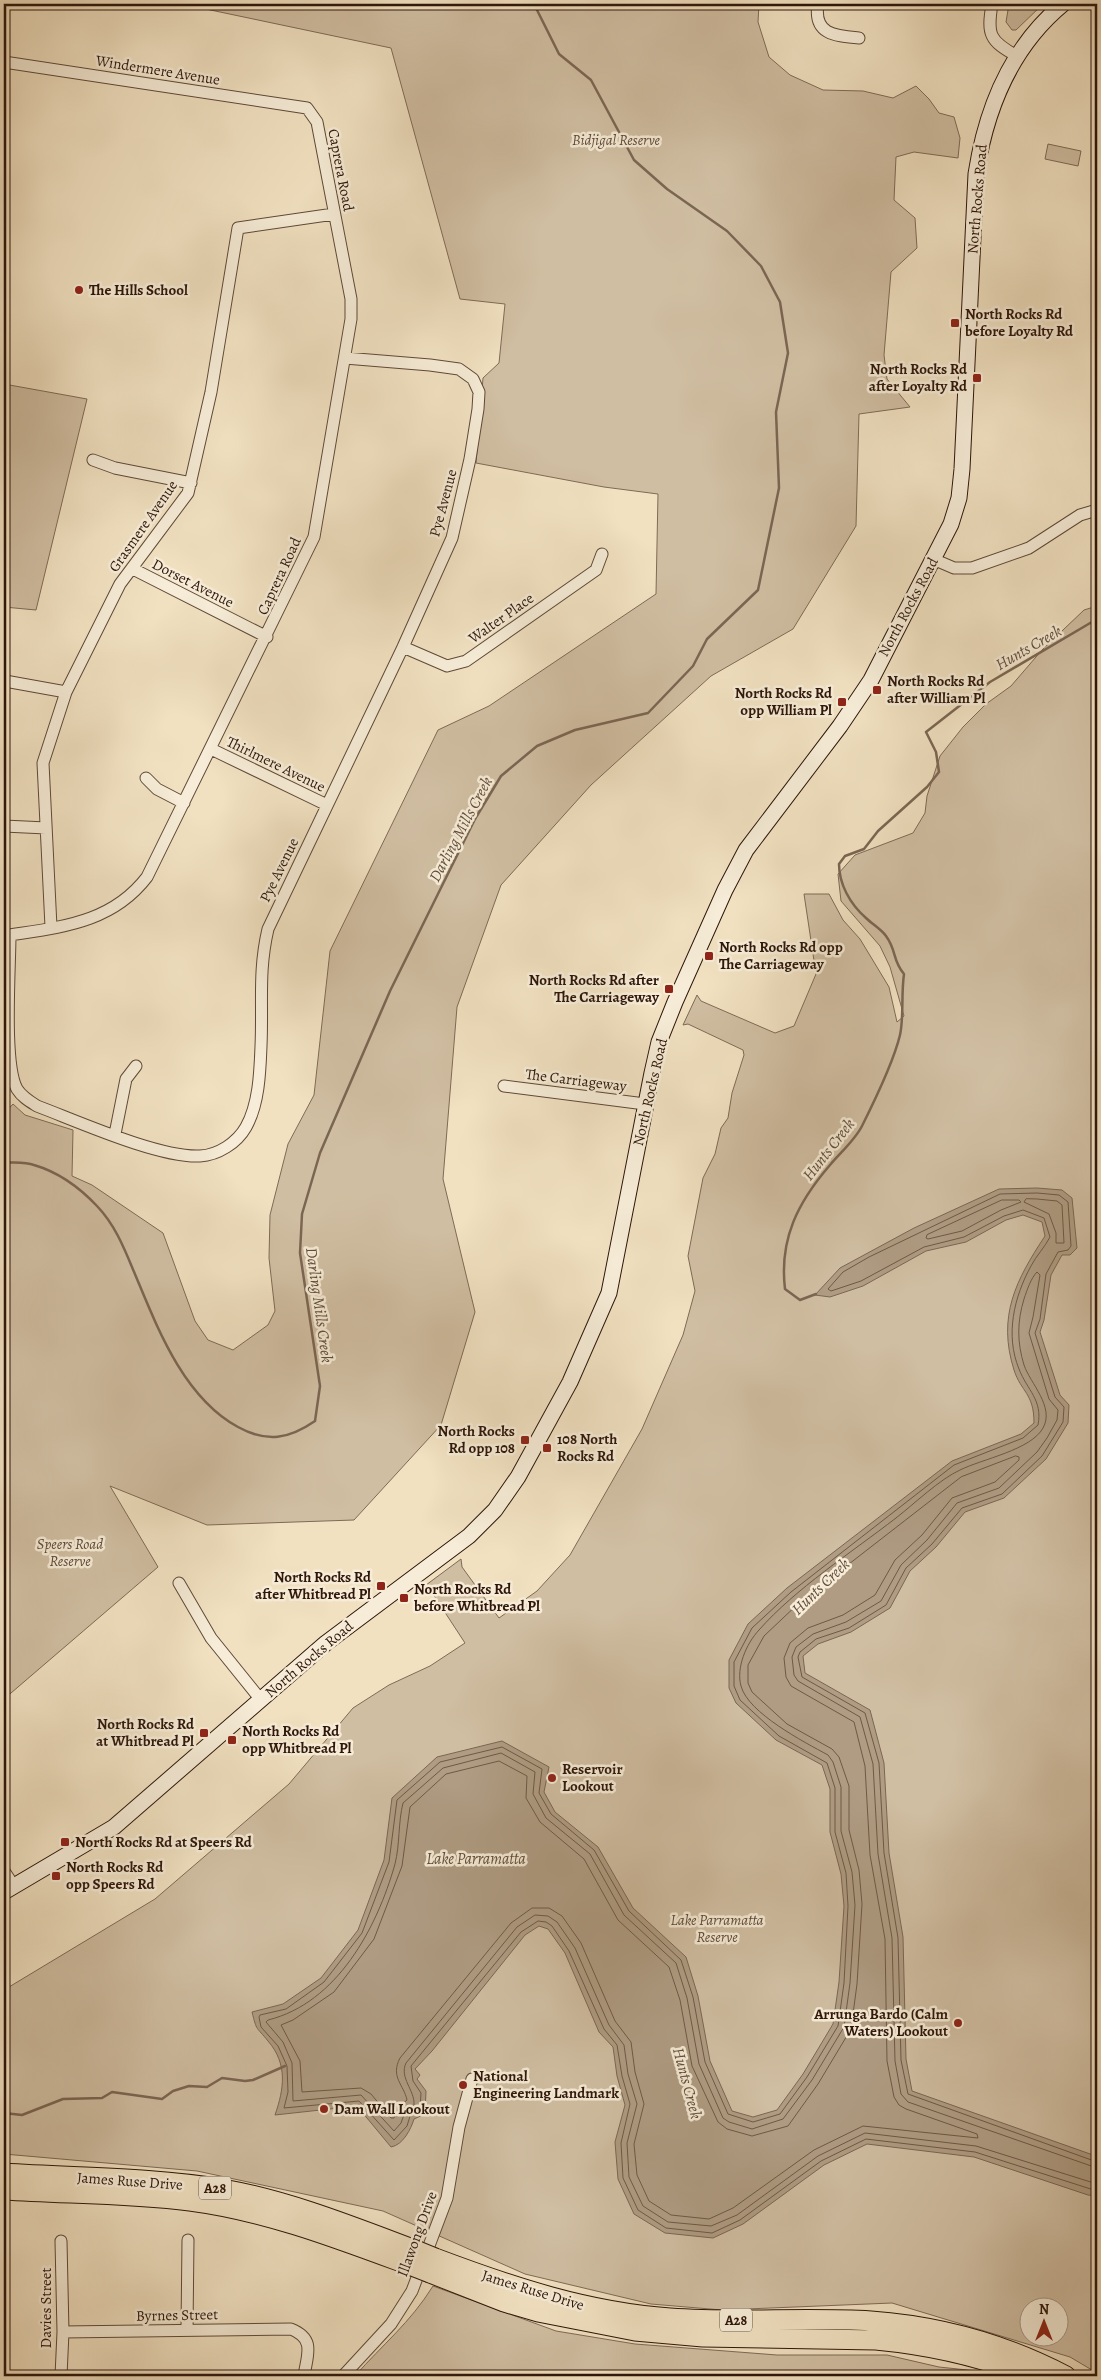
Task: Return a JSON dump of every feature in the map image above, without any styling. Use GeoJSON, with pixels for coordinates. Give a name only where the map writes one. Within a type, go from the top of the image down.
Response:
{"type":"FeatureCollection","features":[{"type":"Feature","properties":{"kind":"highway","name":"James Ruse Drive"},"geometry":{"type":"LineString","coordinates":[[4,2173],[161,2182],[224,2190],[318,2214],[433,2265],[513,2304],[603,2326],[678,2336],[898,2342],[941,2349],[993,2363],[1066,2376]]}},
{"type":"Feature","properties":{"kind":"highway","name":"James Ruse Drive"},"geometry":{"type":"LineString","coordinates":[[4,2190],[157,2198],[222,2207],[292,2223],[415,2258]]}},
{"type":"Feature","properties":{"kind":"highway","name":"James Ruse Drive"},"geometry":{"type":"LineString","coordinates":[[433,2265],[607,2310],[686,2319],[871,2321],[910,2326],[974,2338],[1034,2369]]}},
{"type":"Feature","properties":{"kind":"highway","name":"A28"},"geometry":{"type":"LineString","coordinates":[[993,2363],[1013,2376]]}},
{"type":"Feature","properties":{"kind":"highway","name":"A28"},"geometry":{"type":"LineString","coordinates":[[1034,2369],[1072,2376]]}},
{"type":"Feature","properties":{"kind":"main road","name":"North Rocks Road"},"geometry":{"type":"LineString","coordinates":[[9,1889],[114,1826],[334,1636],[469,1536],[495,1510],[518,1477],[570,1382],[609,1293],[645,1104],[659,1042],[734,871],[757,834],[856,703],[951,524],[961,485],[976,174],[982,141],[996,94],[1017,56],[1039,26],[1063,4]]}},
{"type":"Feature","properties":{"kind":"street"},"geometry":{"type":"LineString","coordinates":[[818,4],[819,22],[828,33],[834,36],[859,38]]}},
{"type":"Feature","properties":{"kind":"street"},"geometry":{"type":"LineString","coordinates":[[992,4],[989,25],[990,33],[1001,47],[1017,56]]}},
{"type":"Feature","properties":{"kind":"street","name":"Windermere Avenue"},"geometry":{"type":"LineString","coordinates":[[4,62],[307,108]]}},
{"type":"Feature","properties":{"kind":"street","name":"Caprera Road"},"geometry":{"type":"LineString","coordinates":[[7,936],[89,920],[107,913],[135,893],[147,877],[267,637],[314,537],[351,320],[351,299],[317,122],[307,108]]}},
{"type":"Feature","properties":{"kind":"street","name":"Grasmere Avenue"},"geometry":{"type":"LineString","coordinates":[[51,927],[43,764],[66,692],[120,584],[133,569],[188,492],[210,392],[238,228],[334,214]]}},
{"type":"Feature","properties":{"kind":"street","name":"Pye Avenue"},"geometry":{"type":"LineString","coordinates":[[7,936],[9,1062],[17,1089],[25,1098],[37,1106],[145,1146],[185,1155],[200,1156],[213,1154],[236,1140],[246,1128],[252,1114],[259,1077],[261,1045],[260,974],[268,929],[403,647],[452,538],[470,459],[479,392],[473,379],[459,370],[430,365],[345,358]]}},
{"type":"Feature","properties":{"kind":"street"},"geometry":{"type":"LineString","coordinates":[[93,460],[115,468],[190,483]]}},
{"type":"Feature","properties":{"kind":"street"},"geometry":{"type":"LineString","coordinates":[[933,559],[954,568],[972,568],[1029,548],[1080,515],[1097,510]]}},
{"type":"Feature","properties":{"kind":"street","name":"Walter Place"},"geometry":{"type":"LineString","coordinates":[[403,647],[447,666],[466,661],[596,570],[602,554]]}},
{"type":"Feature","properties":{"kind":"street","name":"Dorset Avenue"},"geometry":{"type":"LineString","coordinates":[[133,569],[267,637]]}},
{"type":"Feature","properties":{"kind":"street"},"geometry":{"type":"LineString","coordinates":[[5,681],[66,692]]}},
{"type":"Feature","properties":{"kind":"street","name":"Thirlmere Avenue"},"geometry":{"type":"LineString","coordinates":[[211,749],[327,805]]}},
{"type":"Feature","properties":{"kind":"street"},"geometry":{"type":"LineString","coordinates":[[146,778],[157,789],[184,803]]}},
{"type":"Feature","properties":{"kind":"street"},"geometry":{"type":"LineString","coordinates":[[4,826],[46,828]]}},
{"type":"Feature","properties":{"kind":"street"},"geometry":{"type":"LineString","coordinates":[[114,1134],[126,1079],[136,1066]]}},
{"type":"Feature","properties":{"kind":"street","name":"The Carriageway"},"geometry":{"type":"LineString","coordinates":[[504,1086],[645,1104]]}},
{"type":"Feature","properties":{"kind":"street"},"geometry":{"type":"LineString","coordinates":[[179,1583],[212,1638],[261,1700]]}},
{"type":"Feature","properties":{"kind":"street"},"geometry":{"type":"LineString","coordinates":[[4,1871],[9,1889]]}},
{"type":"Feature","properties":{"kind":"street","name":"Illawong Drive"},"geometry":{"type":"LineString","coordinates":[[343,2376],[391,2324],[412,2291],[447,2198],[459,2127],[472,2079]]}},
{"type":"Feature","properties":{"kind":"street"},"geometry":{"type":"LineString","coordinates":[[187,2329],[188,2240]]}},
{"type":"Feature","properties":{"kind":"street","name":"Davies Street"},"geometry":{"type":"LineString","coordinates":[[60,2376],[63,2332],[61,2241]]}},
{"type":"Feature","properties":{"kind":"street","name":"Byrnes Street"},"geometry":{"type":"LineString","coordinates":[[63,2332],[291,2329],[305,2338],[309,2345],[304,2376]]}},
{"type":"Feature","properties":{"kind":"green space","name":"Bidjigal Reserve"},"geometry":{"type":"Polygon","coordinates":[[[182,4],[759,4],[758,22],[769,57],[790,75],[823,90],[863,91],[893,98],[916,86],[939,113],[954,117],[960,138],[958,158],[914,152],[896,157],[894,200],[915,218],[917,248],[891,272],[884,355],[887,379],[910,407],[859,414],[856,526],[793,629],[711,676],[591,785],[501,885],[457,1007],[443,1179],[475,1312],[441,1425],[354,1520],[207,1525],[110,1486],[158,1567],[4,1699],[4,1114],[13,1104],[25,1115],[73,1130],[72,1176],[92,1185],[163,1233],[195,1321],[208,1340],[233,1350],[268,1325],[275,1311],[269,1258],[270,1215],[288,1144],[314,1095],[330,951],[438,730],[489,706],[656,594],[658,494],[604,487],[476,463],[483,378],[499,363],[505,304],[460,299],[391,48],[182,4]]]}},
{"type":"Feature","properties":{"kind":"green space"},"geometry":{"type":"Polygon","coordinates":[[[1009,4],[1043,4],[1016,30],[1012,30],[1006,22],[1009,4]]]}},
{"type":"Feature","properties":{"kind":"green space"},"geometry":{"type":"Polygon","coordinates":[[[1048,144],[1081,151],[1078,166],[1045,159],[1048,144]]]}},
{"type":"Feature","properties":{"kind":"green space"},"geometry":{"type":"Polygon","coordinates":[[[4,384],[87,399],[36,610],[4,607],[4,384]]]}},
{"type":"Feature","properties":{"kind":"green space","name":"Lake Parramatta Reserve"},"geometry":{"type":"Polygon","coordinates":[[[1097,606],[1097,2373],[1070,2357],[1040,2348],[1068,2348],[1068,2298],[1018,2298],[1018,2341],[892,2303],[722,2310],[651,2304],[525,2274],[383,2211],[197,2171],[4,2154],[4,1990],[155,1899],[289,1784],[353,1708],[389,1685],[430,1666],[465,1643],[431,1591],[422,1588],[461,1559],[462,1567],[499,1618],[537,1591],[570,1555],[642,1429],[683,1335],[695,1291],[688,1256],[703,1178],[715,1154],[721,1128],[728,1118],[732,1093],[744,1055],[743,1050],[688,1024],[683,1025],[697,995],[701,1001],[775,1033],[794,1026],[816,974],[804,894],[829,894],[843,920],[860,939],[889,987],[897,1022],[904,1016],[890,967],[880,946],[841,901],[838,874],[855,855],[913,833],[925,813],[927,796],[940,756],[963,727],[986,704],[1011,686],[1042,650],[1084,610],[1097,606]]]}},
{"type":"Feature","properties":{"kind":"green space"},"geometry":{"type":"Polygon","coordinates":[[[433,2286],[556,2331],[635,2344],[777,2355],[887,2355],[939,2367],[986,2372],[993,2376],[355,2376],[406,2322],[433,2286]]]}},
{"type":"Feature","properties":{"kind":"water","name":"Lake Parramatta"},"geometry":{"type":"Polygon","coordinates":[[[1037,1188],[1062,1190],[1072,1198],[1077,1248],[1070,1255],[1062,1255],[1051,1275],[1044,1320],[1040,1332],[1060,1395],[1069,1405],[1068,1423],[1046,1459],[1004,1498],[965,1512],[936,1547],[910,1571],[890,1608],[851,1632],[818,1644],[803,1656],[805,1673],[870,1710],[884,1763],[889,1853],[903,1937],[906,2059],[912,2091],[1093,2155],[1097,2159],[1097,2196],[1088,2195],[974,2157],[867,2144],[824,2165],[743,2224],[713,2238],[665,2233],[634,2214],[618,2179],[615,2142],[625,2105],[617,2076],[613,2047],[599,2032],[565,1953],[548,1929],[539,1926],[525,1935],[432,2051],[415,2069],[420,2075],[417,2079],[426,2091],[425,2114],[414,2119],[409,2132],[395,2146],[391,2147],[357,2106],[275,2115],[282,2086],[279,2059],[256,2026],[252,2012],[283,2004],[321,1978],[358,1930],[384,1860],[392,1798],[437,1757],[502,1741],[549,1767],[544,1792],[555,1812],[598,1847],[633,1908],[686,1957],[698,1996],[710,2061],[732,2111],[753,2117],[777,2110],[803,2074],[833,2024],[839,1982],[844,1906],[841,1874],[830,1832],[830,1789],[822,1765],[776,1740],[736,1703],[729,1688],[729,1660],[748,1624],[787,1588],[952,1461],[1021,1434],[1034,1423],[1030,1399],[1014,1370],[1009,1351],[1008,1332],[1012,1299],[1018,1283],[1045,1236],[1042,1222],[1023,1215],[1006,1220],[966,1242],[926,1251],[863,1286],[830,1297],[815,1295],[840,1268],[914,1228],[999,1189],[1037,1188]]]}},
{"type":"Feature","properties":{"kind":"waterway","name":"Darling Mills Creek"},"geometry":{"type":"LineString","coordinates":[[4,1162],[30,1164],[60,1176],[90,1199],[104,1214],[120,1241],[176,1362],[203,1399],[219,1414],[238,1427],[268,1437],[278,1437],[296,1432],[315,1421],[320,1386],[300,1253],[302,1214],[320,1153],[390,991],[475,819],[501,776],[537,746],[575,730],[648,713],[693,666],[707,639],[758,590],[779,488],[776,412],[788,353],[780,302],[761,266],[727,231],[667,189],[634,160],[591,80],[559,54],[534,4]]}},
{"type":"Feature","properties":{"kind":"waterway","name":"Hunts Creek"},"geometry":{"type":"LineString","coordinates":[[816,1294],[800,1300],[785,1289],[785,1254],[793,1222],[800,1207],[819,1179],[862,1126],[893,1056],[900,1035],[902,1021],[904,974],[886,936],[850,900],[843,886],[839,864],[845,856],[864,849],[878,831],[927,787],[939,772],[936,752],[926,732],[990,682],[1097,619]]}},
{"type":"Feature","properties":{"kind":"waterway","name":"Hunts Creek"},"geometry":{"type":"LineString","coordinates":[[4,2113],[22,2115],[63,2099],[102,2098],[112,2092],[162,2099],[173,2091],[189,2086],[207,2087],[222,2078],[245,2081],[253,2080],[285,2066]]}},
{"type":"Feature","properties":{"kind":"place","name":"The Hills School"},"geometry":{"type":"Point","coordinates":[79,290]}},
{"type":"Feature","properties":{"kind":"place","name":"North Rocks Rd before Loyalty Rd"},"geometry":{"type":"Point","coordinates":[955,323]}},
{"type":"Feature","properties":{"kind":"place","name":"North Rocks Rd after Loyalty Rd"},"geometry":{"type":"Point","coordinates":[977,378]}},
{"type":"Feature","properties":{"kind":"place","name":"North Rocks Rd after William Pl"},"geometry":{"type":"Point","coordinates":[877,690]}},
{"type":"Feature","properties":{"kind":"place","name":"North Rocks Rd opp William Pl"},"geometry":{"type":"Point","coordinates":[842,702]}},
{"type":"Feature","properties":{"kind":"place","name":"North Rocks Rd opp The Carriageway"},"geometry":{"type":"Point","coordinates":[709,956]}},
{"type":"Feature","properties":{"kind":"place","name":"North Rocks Rd after The Carriageway"},"geometry":{"type":"Point","coordinates":[669,989]}},
{"type":"Feature","properties":{"kind":"place","name":"North Rocks Rd opp 108"},"geometry":{"type":"Point","coordinates":[525,1440]}},
{"type":"Feature","properties":{"kind":"place","name":"108 North Rocks Rd"},"geometry":{"type":"Point","coordinates":[547,1448]}},
{"type":"Feature","properties":{"kind":"place","name":"North Rocks Rd after Whitbread Pl"},"geometry":{"type":"Point","coordinates":[381,1586]}},
{"type":"Feature","properties":{"kind":"place","name":"North Rocks Rd before Whitbread Pl"},"geometry":{"type":"Point","coordinates":[404,1598]}},
{"type":"Feature","properties":{"kind":"place","name":"North Rocks Rd at Whitbread Pl"},"geometry":{"type":"Point","coordinates":[204,1733]}},
{"type":"Feature","properties":{"kind":"place","name":"North Rocks Rd opp Whitbread Pl"},"geometry":{"type":"Point","coordinates":[232,1740]}},
{"type":"Feature","properties":{"kind":"place","name":"Reservoir Lookout"},"geometry":{"type":"Point","coordinates":[552,1778]}},
{"type":"Feature","properties":{"kind":"place","name":"North Rocks Rd at Speers Rd"},"geometry":{"type":"Point","coordinates":[65,1842]}},
{"type":"Feature","properties":{"kind":"place","name":"North Rocks Rd opp Speers Rd"},"geometry":{"type":"Point","coordinates":[56,1876]}},
{"type":"Feature","properties":{"kind":"place","name":"Arrunga Bardo (Calm Waters) Lookout"},"geometry":{"type":"Point","coordinates":[958,2023]}},
{"type":"Feature","properties":{"kind":"place","name":"National Engineering Landmark"},"geometry":{"type":"Point","coordinates":[463,2085]}},
{"type":"Feature","properties":{"kind":"place","name":"Dam Wall Lookout"},"geometry":{"type":"Point","coordinates":[324,2109]}},
{"type":"Feature","properties":{"kind":"park label","name":"Speers Road Reserve"},"geometry":{"type":"Point","coordinates":[70,1552]}}]}
